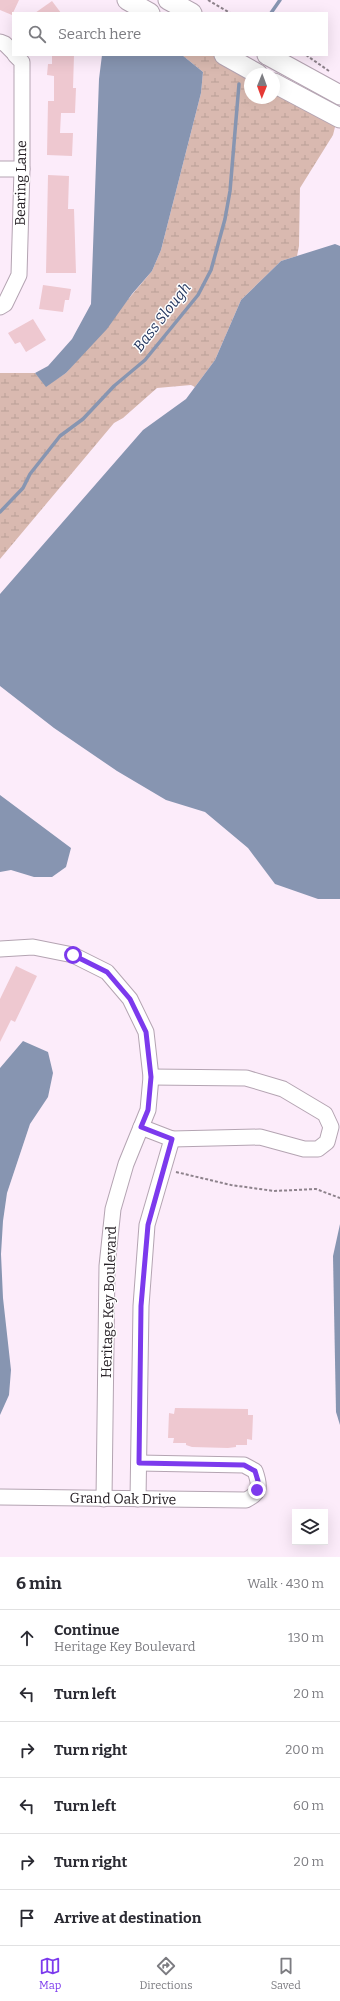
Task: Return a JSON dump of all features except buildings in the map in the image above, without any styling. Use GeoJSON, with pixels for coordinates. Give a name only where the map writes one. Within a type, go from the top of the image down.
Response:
{"type":"FeatureCollection","features":[{"type":"Feature","properties":{"kind":"main road"},"geometry":{"type":"LineString","coordinates":[[128,0],[148,12]]}},
{"type":"Feature","properties":{"kind":"main road"},"geometry":{"type":"LineString","coordinates":[[168,0],[190,12]]}},
{"type":"Feature","properties":{"kind":"main road"},"geometry":{"type":"LineString","coordinates":[[226,56],[247,68]]}},
{"type":"Feature","properties":{"kind":"main road"},"geometry":{"type":"LineString","coordinates":[[269,56],[340,95]]}},
{"type":"Feature","properties":{"kind":"main road"},"geometry":{"type":"LineString","coordinates":[[280,86],[340,118]]}},
{"type":"Feature","properties":{"kind":"street"},"geometry":{"type":"LineString","coordinates":[[0,42],[5,44],[12,51]]}},
{"type":"Feature","properties":{"kind":"street","name":"Bearing Lane"},"geometry":{"type":"LineString","coordinates":[[0,307],[5,304],[19,275],[22,169],[22,62],[16,56]]}},
{"type":"Feature","properties":{"kind":"street"},"geometry":{"type":"LineString","coordinates":[[0,169],[22,169]]}},
{"type":"Feature","properties":{"kind":"street","name":"Heritage Key Boulevard"},"geometry":{"type":"LineString","coordinates":[[0,949],[33,947],[73,955],[107,972],[130,999],[146,1032],[151,1077],[148,1110],[126,1164],[113,1209],[108,1266],[104,1499]]}},
{"type":"Feature","properties":{"kind":"street"},"geometry":{"type":"LineString","coordinates":[[141,1127],[172,1139],[260,1137],[304,1149],[318,1149],[327,1142],[331,1127],[325,1114],[283,1089],[246,1078],[151,1077]]}},
{"type":"Feature","properties":{"kind":"street"},"geometry":{"type":"LineString","coordinates":[[138,1499],[141,1306],[148,1225],[172,1139]]}},
{"type":"Feature","properties":{"kind":"street","name":"Grand Oak Drive"},"geometry":{"type":"LineString","coordinates":[[0,1497],[246,1500],[255,1496],[258,1481],[255,1471],[244,1465],[139,1463]]}},
{"type":"Feature","properties":{"kind":"path"},"geometry":{"type":"LineString","coordinates":[[208,0],[228,12]]}},
{"type":"Feature","properties":{"kind":"path"},"geometry":{"type":"LineString","coordinates":[[307,56],[334,74]]}},
{"type":"Feature","properties":{"kind":"path"},"geometry":{"type":"LineString","coordinates":[[163,1169],[232,1185],[274,1191],[316,1189],[340,1198]]}},
{"type":"Feature","properties":{"kind":"green space"},"geometry":{"type":"Polygon","coordinates":[[[183,56],[214,56],[244,74],[244,104],[280,104],[280,93],[336,123],[333,135],[300,188],[299,246],[297,256],[281,261],[241,300],[215,360],[195,387],[191,385],[157,388],[123,418],[114,423],[0,559],[0,373],[35,373],[46,386],[66,373],[152,271],[161,250],[201,93],[203,72],[183,56]]]}},
{"type":"Feature","properties":{"kind":"water"},"geometry":{"type":"Polygon","coordinates":[[[102,56],[183,56],[203,72],[201,93],[161,250],[152,271],[132,294],[107,329],[66,373],[46,387],[35,373],[48,366],[72,339],[91,304],[99,79],[102,56]]]}},
{"type":"Feature","properties":{"kind":"water"},"geometry":{"type":"Polygon","coordinates":[[[335,244],[340,246],[340,899],[318,899],[275,884],[248,848],[205,812],[166,800],[117,771],[54,728],[0,686],[0,594],[143,430],[186,399],[215,360],[241,300],[281,261],[335,244]]]}},
{"type":"Feature","properties":{"kind":"water"},"geometry":{"type":"Polygon","coordinates":[[[0,795],[71,848],[66,867],[52,877],[34,877],[11,870],[0,872],[0,795]]]}},
{"type":"Feature","properties":{"kind":"water"},"geometry":{"type":"Polygon","coordinates":[[[23,1041],[48,1052],[53,1073],[48,1097],[30,1124],[7,1193],[3,1221],[1,1254],[3,1298],[11,1370],[9,1395],[0,1415],[0,1068],[23,1041]]]}},
{"type":"Feature","properties":{"kind":"water"},"geometry":{"type":"Polygon","coordinates":[[[340,1224],[340,1425],[336,1412],[333,1256],[340,1224]]]}},
{"type":"Feature","properties":{"kind":"waterway","name":"Bass Slough"},"geometry":{"type":"LineString","coordinates":[[272,12],[280,0]]}},
{"type":"Feature","properties":{"kind":"waterway","name":"Bass Slough"},"geometry":{"type":"LineString","coordinates":[[0,512],[23,488],[30,474],[60,436],[83,419],[114,386],[145,360],[198,295],[211,270],[225,219],[230,191],[239,84]]}},
{"type":"Feature","properties":{"kind":"route"},"geometry":{"type":"LineString","coordinates":[[73,955],[107,972],[130,999],[146,1032],[151,1077],[148,1110],[141,1127],[172,1139],[148,1225],[141,1306],[139,1463],[244,1465],[255,1471],[258,1481],[257,1490]]}}]}
